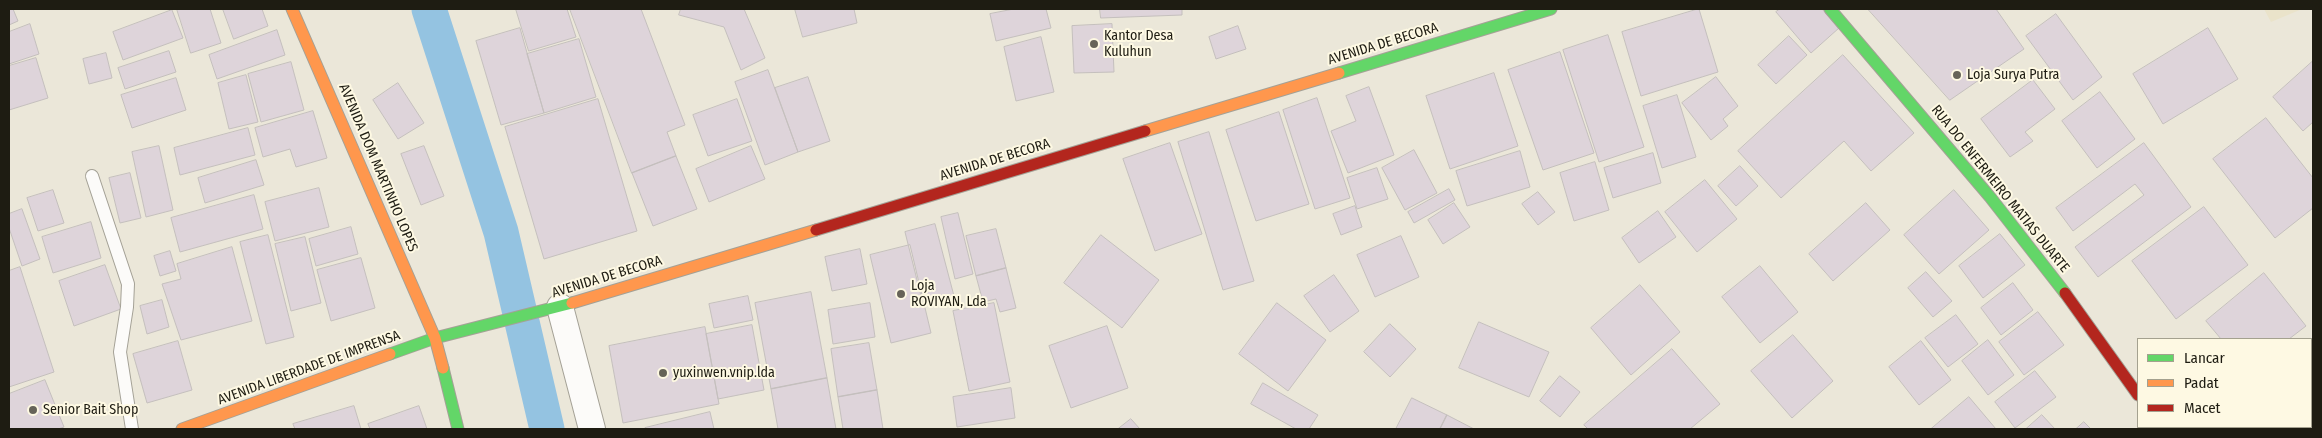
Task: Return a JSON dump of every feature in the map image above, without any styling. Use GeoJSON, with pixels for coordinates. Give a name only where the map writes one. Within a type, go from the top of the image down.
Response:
{"type":"FeatureCollection","features":[{"type":"Feature","properties":{"kind":"main road","name":"AVENIDA DOM MARTINHO LOPES"},"geometry":{"type":"LineString","coordinates":[[292,9],[441,337],[458,429]]}},
{"type":"Feature","properties":{"kind":"main road","name":"AVENIDA DE BECORA"},"geometry":{"type":"LineString","coordinates":[[441,337],[554,309],[1551,9]]}},
{"type":"Feature","properties":{"kind":"main road","name":"RUA DO ENFERMEIRO MATIAS DUARTE"},"geometry":{"type":"LineString","coordinates":[[1830,9],[1960,159],[2094,329],[2137,394]]}},
{"type":"Feature","properties":{"kind":"main road","name":"AVENIDA LIBERDADE DE IMPRENSA"},"geometry":{"type":"LineString","coordinates":[[182,429],[441,337]]}},
{"type":"Feature","properties":{"kind":"street"},"geometry":{"type":"LineString","coordinates":[[554,309],[592,429]]}},
{"type":"Feature","properties":{"kind":"lane"},"geometry":{"type":"LineString","coordinates":[[92,176],[128,284],[127,307],[120,352],[132,429]]}},
{"type":"Feature","properties":{"kind":"shaded area"},"geometry":{"type":"Polygon","coordinates":[[[2264,9],[2302,9],[2271,22],[2264,9]]]}},
{"type":"Feature","properties":{"kind":"building"},"geometry":{"type":"Polygon","coordinates":[[[9,9],[13,9],[18,21],[9,25],[9,9]]]}},
{"type":"Feature","properties":{"kind":"building"},"geometry":{"type":"Polygon","coordinates":[[[177,9],[210,9],[221,43],[191,53],[177,9]]]}},
{"type":"Feature","properties":{"kind":"building"},"geometry":{"type":"Polygon","coordinates":[[[223,9],[262,9],[268,26],[234,39],[223,9]]]}},
{"type":"Feature","properties":{"kind":"building"},"geometry":{"type":"Polygon","coordinates":[[[516,9],[567,9],[576,37],[529,51],[516,9]]]}},
{"type":"Feature","properties":{"kind":"building"},"geometry":{"type":"Polygon","coordinates":[[[570,9],[641,9],[685,125],[667,132],[676,156],[632,173],[570,9]]]}},
{"type":"Feature","properties":{"kind":"building"},"geometry":{"type":"Polygon","coordinates":[[[681,9],[744,9],[765,58],[741,70],[724,27],[679,15],[681,9]]]}},
{"type":"Feature","properties":{"kind":"building"},"geometry":{"type":"Polygon","coordinates":[[[795,9],[854,9],[857,23],[803,37],[795,9]]]}},
{"type":"Feature","properties":{"kind":"building"},"geometry":{"type":"Polygon","coordinates":[[[1014,9],[1046,9],[1051,28],[996,41],[990,14],[1014,9]]]}},
{"type":"Feature","properties":{"kind":"building"},"geometry":{"type":"Polygon","coordinates":[[[1100,9],[1182,9],[1182,15],[1101,18],[1100,9]]]}},
{"type":"Feature","properties":{"kind":"building"},"geometry":{"type":"Polygon","coordinates":[[[1699,9],[1718,72],[1641,96],[1622,32],[1699,9]]]}},
{"type":"Feature","properties":{"kind":"building"},"geometry":{"type":"Polygon","coordinates":[[[1780,9],[1822,9],[1839,28],[1811,53],[1776,12],[1780,9]]]}},
{"type":"Feature","properties":{"kind":"building","name":"Loja Surya Putra"},"geometry":{"type":"Polygon","coordinates":[[[1868,9],[1996,9],[2024,49],[1950,100],[1868,9]]]}},
{"type":"Feature","properties":{"kind":"building"},"geometry":{"type":"Polygon","coordinates":[[[172,10],[183,38],[123,60],[113,32],[172,10]]]}},
{"type":"Feature","properties":{"kind":"building"},"geometry":{"type":"Polygon","coordinates":[[[2056,14],[2102,77],[2073,100],[2026,36],[2056,14]]]}},
{"type":"Feature","properties":{"kind":"building"},"geometry":{"type":"Polygon","coordinates":[[[30,24],[39,54],[9,64],[9,32],[30,24]]]}},
{"type":"Feature","properties":{"kind":"building"},"geometry":{"type":"Polygon","coordinates":[[[1112,24],[1114,72],[1074,73],[1072,26],[1112,24]]]}},
{"type":"Feature","properties":{"kind":"building"},"geometry":{"type":"Polygon","coordinates":[[[1238,26],[1246,49],[1216,59],[1209,37],[1238,26]]]}},
{"type":"Feature","properties":{"kind":"building"},"geometry":{"type":"Polygon","coordinates":[[[520,28],[544,113],[501,125],[476,41],[520,28]]]}},
{"type":"Feature","properties":{"kind":"building"},"geometry":{"type":"Polygon","coordinates":[[[2208,28],[2238,79],[2163,124],[2133,74],[2208,28]]]}},
{"type":"Feature","properties":{"kind":"building"},"geometry":{"type":"Polygon","coordinates":[[[277,30],[285,55],[217,79],[209,55],[277,30]]]}},
{"type":"Feature","properties":{"kind":"building"},"geometry":{"type":"Polygon","coordinates":[[[1608,35],[1644,147],[1599,162],[1563,50],[1608,35]]]}},
{"type":"Feature","properties":{"kind":"building"},"geometry":{"type":"Polygon","coordinates":[[[1789,36],[1807,55],[1776,84],[1758,65],[1789,36]]]}},
{"type":"Feature","properties":{"kind":"building"},"geometry":{"type":"Polygon","coordinates":[[[1041,37],[1054,92],[1016,101],[1004,47],[1041,37]]]}},
{"type":"Feature","properties":{"kind":"building"},"geometry":{"type":"Polygon","coordinates":[[[579,39],[596,97],[544,113],[527,54],[579,39]]]}},
{"type":"Feature","properties":{"kind":"building"},"geometry":{"type":"Polygon","coordinates":[[[169,51],[176,72],[125,89],[118,68],[169,51]]]}},
{"type":"Feature","properties":{"kind":"building"},"geometry":{"type":"Polygon","coordinates":[[[1560,52],[1594,153],[1543,170],[1508,70],[1560,52]]]}},
{"type":"Feature","properties":{"kind":"building"},"geometry":{"type":"Polygon","coordinates":[[[106,53],[112,78],[89,84],[83,59],[106,53]]]}},
{"type":"Feature","properties":{"kind":"building"},"geometry":{"type":"Polygon","coordinates":[[[1843,55],[1914,133],[1871,171],[1844,141],[1781,198],[1738,151],[1843,55]]]}},
{"type":"Feature","properties":{"kind":"building"},"geometry":{"type":"Polygon","coordinates":[[[36,58],[48,98],[9,110],[9,66],[36,58]]]}},
{"type":"Feature","properties":{"kind":"building"},"geometry":{"type":"Polygon","coordinates":[[[2313,61],[2313,122],[2303,131],[2273,97],[2313,61]]]}},
{"type":"Feature","properties":{"kind":"building"},"geometry":{"type":"Polygon","coordinates":[[[291,62],[304,110],[261,122],[248,74],[291,62]]]}},
{"type":"Feature","properties":{"kind":"building"},"geometry":{"type":"Polygon","coordinates":[[[768,70],[798,152],[765,165],[735,82],[768,70]]]}},
{"type":"Feature","properties":{"kind":"building"},"geometry":{"type":"Polygon","coordinates":[[[1494,73],[1518,146],[1450,169],[1426,96],[1494,73]]]}},
{"type":"Feature","properties":{"kind":"building"},"geometry":{"type":"Polygon","coordinates":[[[246,75],[258,122],[229,129],[218,83],[246,75]]]}},
{"type":"Feature","properties":{"kind":"building"},"geometry":{"type":"Polygon","coordinates":[[[808,77],[830,141],[798,152],[775,88],[808,77]]]}},
{"type":"Feature","properties":{"kind":"building"},"geometry":{"type":"Polygon","coordinates":[[[1716,77],[1738,106],[1723,119],[1728,126],[1711,140],[1682,103],[1716,77]]]}},
{"type":"Feature","properties":{"kind":"building"},"geometry":{"type":"Polygon","coordinates":[[[176,78],[186,110],[132,128],[121,95],[176,78]]]}},
{"type":"Feature","properties":{"kind":"building"},"geometry":{"type":"Polygon","coordinates":[[[2033,80],[2055,109],[2025,132],[2033,141],[2010,157],[1981,119],[2033,80]]]}},
{"type":"Feature","properties":{"kind":"building"},"geometry":{"type":"Polygon","coordinates":[[[398,83],[424,123],[398,139],[373,100],[398,83]]]}},
{"type":"Feature","properties":{"kind":"building"},"geometry":{"type":"Polygon","coordinates":[[[1369,87],[1394,155],[1348,173],[1331,131],[1356,121],[1346,96],[1369,87]]]}},
{"type":"Feature","properties":{"kind":"building"},"geometry":{"type":"Polygon","coordinates":[[[2100,92],[2135,139],[2097,168],[2062,121],[2100,92]]]}},
{"type":"Feature","properties":{"kind":"building"},"geometry":{"type":"Polygon","coordinates":[[[1677,95],[1696,157],[1662,168],[1643,106],[1677,95]]]}},
{"type":"Feature","properties":{"kind":"building"},"geometry":{"type":"Polygon","coordinates":[[[1317,98],[1350,198],[1315,209],[1283,110],[1317,98]]]}},
{"type":"Feature","properties":{"kind":"building"},"geometry":{"type":"Polygon","coordinates":[[[598,99],[637,231],[544,259],[505,127],[598,99]]]}},
{"type":"Feature","properties":{"kind":"building"},"geometry":{"type":"Polygon","coordinates":[[[737,99],[752,141],[708,156],[693,115],[737,99]]]}},
{"type":"Feature","properties":{"kind":"building"},"geometry":{"type":"Polygon","coordinates":[[[313,111],[327,158],[296,167],[290,149],[263,157],[255,128],[313,111]]]}},
{"type":"Feature","properties":{"kind":"building"},"geometry":{"type":"Polygon","coordinates":[[[1279,112],[1309,204],[1256,221],[1226,130],[1279,112]]]}},
{"type":"Feature","properties":{"kind":"building"},"geometry":{"type":"Polygon","coordinates":[[[2266,118],[2313,178],[2313,208],[2275,238],[2213,159],[2266,118]]]}},
{"type":"Feature","properties":{"kind":"building"},"geometry":{"type":"Polygon","coordinates":[[[248,128],[255,155],[180,175],[174,148],[248,128]]]}},
{"type":"Feature","properties":{"kind":"building"},"geometry":{"type":"Polygon","coordinates":[[[1209,132],[1254,281],[1223,290],[1178,142],[1209,132]]]}},
{"type":"Feature","properties":{"kind":"building"},"geometry":{"type":"Polygon","coordinates":[[[1170,143],[1202,234],[1155,251],[1123,159],[1170,143]]]}},
{"type":"Feature","properties":{"kind":"building"},"geometry":{"type":"Polygon","coordinates":[[[2144,143],[2191,207],[2098,277],[2075,247],[2144,195],[2135,184],[2073,231],[2056,208],[2144,143]]]}},
{"type":"Feature","properties":{"kind":"building"},"geometry":{"type":"Polygon","coordinates":[[[159,146],[173,210],[146,217],[132,152],[159,146]]]}},
{"type":"Feature","properties":{"kind":"building"},"geometry":{"type":"Polygon","coordinates":[[[424,146],[444,196],[421,205],[401,154],[424,146]]]}},
{"type":"Feature","properties":{"kind":"building"},"geometry":{"type":"Polygon","coordinates":[[[751,146],[765,179],[709,202],[696,169],[751,146]]]}},
{"type":"Feature","properties":{"kind":"building"},"geometry":{"type":"Polygon","coordinates":[[[1414,150],[1437,193],[1405,210],[1382,168],[1414,150]]]}},
{"type":"Feature","properties":{"kind":"building"},"geometry":{"type":"Polygon","coordinates":[[[1520,151],[1530,187],[1467,206],[1456,171],[1520,151]]]}},
{"type":"Feature","properties":{"kind":"building"},"geometry":{"type":"Polygon","coordinates":[[[1653,153],[1661,183],[1613,198],[1604,168],[1653,153]]]}},
{"type":"Feature","properties":{"kind":"building"},"geometry":{"type":"Polygon","coordinates":[[[676,156],[697,209],[653,226],[632,173],[676,156]]]}},
{"type":"Feature","properties":{"kind":"building"},"geometry":{"type":"Polygon","coordinates":[[[256,160],[264,185],[205,203],[198,178],[256,160]]]}},
{"type":"Feature","properties":{"kind":"building"},"geometry":{"type":"Polygon","coordinates":[[[1595,162],[1609,210],[1574,221],[1560,173],[1595,162]]]}},
{"type":"Feature","properties":{"kind":"building"},"geometry":{"type":"Polygon","coordinates":[[[1740,166],[1758,186],[1736,206],[1718,186],[1740,166]]]}},
{"type":"Feature","properties":{"kind":"building"},"geometry":{"type":"Polygon","coordinates":[[[1377,168],[1388,199],[1357,209],[1347,178],[1377,168]]]}},
{"type":"Feature","properties":{"kind":"building"},"geometry":{"type":"Polygon","coordinates":[[[130,173],[141,218],[120,223],[109,178],[130,173]]]}},
{"type":"Feature","properties":{"kind":"building"},"geometry":{"type":"Polygon","coordinates":[[[1705,180],[1737,219],[1697,252],[1665,212],[1705,180]]]}},
{"type":"Feature","properties":{"kind":"building"},"geometry":{"type":"Polygon","coordinates":[[[319,188],[329,227],[275,241],[265,202],[319,188]]]}},
{"type":"Feature","properties":{"kind":"building"},"geometry":{"type":"Polygon","coordinates":[[[1449,189],[1455,200],[1414,223],[1408,212],[1449,189]]]}},
{"type":"Feature","properties":{"kind":"building"},"geometry":{"type":"Polygon","coordinates":[[[53,190],[64,223],[38,231],[27,198],[53,190]]]}},
{"type":"Feature","properties":{"kind":"building"},"geometry":{"type":"Polygon","coordinates":[[[1954,190],[1989,230],[1939,274],[1904,235],[1954,190]]]}},
{"type":"Feature","properties":{"kind":"building"},"geometry":{"type":"Polygon","coordinates":[[[1538,192],[1555,212],[1538,225],[1522,204],[1538,192]]]}},
{"type":"Feature","properties":{"kind":"building"},"geometry":{"type":"Polygon","coordinates":[[[254,195],[263,229],[180,252],[171,218],[254,195]]]}},
{"type":"Feature","properties":{"kind":"building"},"geometry":{"type":"Polygon","coordinates":[[[1454,203],[1470,227],[1443,244],[1428,220],[1454,203]]]}},
{"type":"Feature","properties":{"kind":"building"},"geometry":{"type":"Polygon","coordinates":[[[1866,203],[1890,230],[1833,281],[1809,254],[1866,203]]]}},
{"type":"Feature","properties":{"kind":"building"},"geometry":{"type":"Polygon","coordinates":[[[1355,206],[1362,227],[1341,235],[1333,214],[1355,206]]]}},
{"type":"Feature","properties":{"kind":"building"},"geometry":{"type":"Polygon","coordinates":[[[2204,207],[2248,265],[2176,319],[2132,261],[2204,207]]]}},
{"type":"Feature","properties":{"kind":"building"},"geometry":{"type":"Polygon","coordinates":[[[22,209],[40,259],[22,266],[9,228],[9,214],[22,209]]]}},
{"type":"Feature","properties":{"kind":"building"},"geometry":{"type":"Polygon","coordinates":[[[1658,211],[1676,237],[1639,263],[1622,238],[1658,211]]]}},
{"type":"Feature","properties":{"kind":"building"},"geometry":{"type":"Polygon","coordinates":[[[958,213],[973,274],[955,279],[941,217],[958,213]]]}},
{"type":"Feature","properties":{"kind":"building"},"geometry":{"type":"Polygon","coordinates":[[[91,222],[101,258],[53,273],[42,237],[91,222]]]}},
{"type":"Feature","properties":{"kind":"building"},"geometry":{"type":"Polygon","coordinates":[[[935,224],[954,296],[923,304],[905,232],[935,224]]]}},
{"type":"Feature","properties":{"kind":"building"},"geometry":{"type":"Polygon","coordinates":[[[351,227],[358,254],[316,266],[309,239],[351,227]]]}},
{"type":"Feature","properties":{"kind":"building"},"geometry":{"type":"Polygon","coordinates":[[[996,229],[1006,268],[976,276],[966,236],[996,229]]]}},
{"type":"Feature","properties":{"kind":"building"},"geometry":{"type":"Polygon","coordinates":[[[2000,234],[2025,265],[1983,298],[1959,266],[2000,234]]]}},
{"type":"Feature","properties":{"kind":"building"},"geometry":{"type":"Polygon","coordinates":[[[268,235],[294,337],[266,344],[240,242],[268,235]]]}},
{"type":"Feature","properties":{"kind":"building"},"geometry":{"type":"Polygon","coordinates":[[[1101,235],[1159,280],[1122,328],[1064,283],[1101,235]]]}},
{"type":"Feature","properties":{"kind":"building"},"geometry":{"type":"Polygon","coordinates":[[[1401,236],[1419,277],[1375,297],[1357,255],[1401,236]]]}},
{"type":"Feature","properties":{"kind":"building"},"geometry":{"type":"Polygon","coordinates":[[[305,237],[321,303],[291,311],[275,244],[305,237]]]}},
{"type":"Feature","properties":{"kind":"building","name":"Loja ROVIYAN, Lda"},"geometry":{"type":"Polygon","coordinates":[[[910,245],[931,333],[891,343],[870,255],[910,245]]]}},
{"type":"Feature","properties":{"kind":"building"},"geometry":{"type":"Polygon","coordinates":[[[232,247],[252,321],[181,340],[162,284],[181,279],[177,264],[232,247]]]}},
{"type":"Feature","properties":{"kind":"building"},"geometry":{"type":"Polygon","coordinates":[[[860,249],[867,284],[832,291],[825,257],[860,249]]]}},
{"type":"Feature","properties":{"kind":"building"},"geometry":{"type":"Polygon","coordinates":[[[170,251],[176,271],[160,276],[154,256],[170,251]]]}},
{"type":"Feature","properties":{"kind":"building"},"geometry":{"type":"Polygon","coordinates":[[[361,258],[375,308],[331,321],[317,270],[361,258]]]}},
{"type":"Feature","properties":{"kind":"building"},"geometry":{"type":"Polygon","coordinates":[[[105,265],[121,309],[74,326],[59,281],[105,265]]]}},
{"type":"Feature","properties":{"kind":"building"},"geometry":{"type":"Polygon","coordinates":[[[1760,266],[1798,312],[1760,343],[1722,297],[1760,266]]]}},
{"type":"Feature","properties":{"kind":"building"},"geometry":{"type":"Polygon","coordinates":[[[20,267],[54,372],[9,387],[9,271],[20,267]]]}},
{"type":"Feature","properties":{"kind":"building"},"geometry":{"type":"Polygon","coordinates":[[[1006,268],[1016,308],[1000,312],[996,299],[983,302],[976,276],[1006,268]]]}},
{"type":"Feature","properties":{"kind":"building"},"geometry":{"type":"Polygon","coordinates":[[[1926,272],[1952,301],[1933,317],[1908,288],[1926,272]]]}},
{"type":"Feature","properties":{"kind":"building"},"geometry":{"type":"Polygon","coordinates":[[[2264,273],[2306,326],[2290,338],[2220,338],[2206,321],[2264,273]]]}},
{"type":"Feature","properties":{"kind":"building"},"geometry":{"type":"Polygon","coordinates":[[[1334,275],[1359,311],[1330,332],[1304,296],[1334,275]]]}},
{"type":"Feature","properties":{"kind":"building"},"geometry":{"type":"Polygon","coordinates":[[[2013,283],[2033,310],[2001,335],[1981,308],[2013,283]]]}},
{"type":"Feature","properties":{"kind":"building"},"geometry":{"type":"Polygon","coordinates":[[[1640,285],[1680,332],[1631,375],[1591,328],[1640,285]]]}},
{"type":"Feature","properties":{"kind":"building"},"geometry":{"type":"Polygon","coordinates":[[[811,292],[827,378],[771,389],[755,303],[811,292]]]}},
{"type":"Feature","properties":{"kind":"building"},"geometry":{"type":"Polygon","coordinates":[[[748,296],[753,320],[714,328],[709,304],[748,296]]]}},
{"type":"Feature","properties":{"kind":"building"},"geometry":{"type":"Polygon","coordinates":[[[162,300],[169,327],[147,334],[140,306],[162,300]]]}},
{"type":"Feature","properties":{"kind":"building"},"geometry":{"type":"Polygon","coordinates":[[[870,303],[875,337],[833,344],[828,310],[870,303]]]}},
{"type":"Feature","properties":{"kind":"building"},"geometry":{"type":"Polygon","coordinates":[[[994,303],[1010,382],[969,391],[953,311],[994,303]]]}},
{"type":"Feature","properties":{"kind":"building"},"geometry":{"type":"Polygon","coordinates":[[[1277,303],[1326,340],[1288,391],[1239,354],[1277,303]]]}},
{"type":"Feature","properties":{"kind":"building"},"geometry":{"type":"Polygon","coordinates":[[[2038,312],[2064,345],[2024,375],[1999,342],[2038,312]]]}},
{"type":"Feature","properties":{"kind":"building"},"geometry":{"type":"Polygon","coordinates":[[[1956,315],[1978,344],[1948,367],[1925,338],[1956,315]]]}},
{"type":"Feature","properties":{"kind":"building"},"geometry":{"type":"Polygon","coordinates":[[[1479,322],[1549,352],[1529,397],[1459,368],[1479,322]]]}},
{"type":"Feature","properties":{"kind":"building"},"geometry":{"type":"Polygon","coordinates":[[[1390,324],[1416,349],[1390,377],[1364,352],[1390,324]]]}},
{"type":"Feature","properties":{"kind":"building"},"geometry":{"type":"Polygon","coordinates":[[[752,325],[764,390],[718,399],[706,334],[752,325]]]}},
{"type":"Feature","properties":{"kind":"building"},"geometry":{"type":"Polygon","coordinates":[[[1107,326],[1128,388],[1071,408],[1049,346],[1107,326]]]}},
{"type":"Feature","properties":{"kind":"building","name":"yuxinwen.vnip.lda"},"geometry":{"type":"Polygon","coordinates":[[[705,327],[719,404],[623,423],[609,346],[705,327]]]}},
{"type":"Feature","properties":{"kind":"building"},"geometry":{"type":"Polygon","coordinates":[[[1793,335],[1833,381],[1792,418],[1751,371],[1793,335]]]}},
{"type":"Feature","properties":{"kind":"building"},"geometry":{"type":"Polygon","coordinates":[[[1988,340],[2014,375],[1988,395],[1962,361],[1988,340]]]}},
{"type":"Feature","properties":{"kind":"building"},"geometry":{"type":"Polygon","coordinates":[[[178,341],[192,390],[147,403],[133,354],[178,341]]]}},
{"type":"Feature","properties":{"kind":"building"},"geometry":{"type":"Polygon","coordinates":[[[1921,341],[1951,380],[1919,405],[1889,367],[1921,341]]]}},
{"type":"Feature","properties":{"kind":"building"},"geometry":{"type":"Polygon","coordinates":[[[869,343],[877,390],[838,397],[831,349],[869,343]]]}},
{"type":"Feature","properties":{"kind":"building"},"geometry":{"type":"Polygon","coordinates":[[[1672,349],[1720,404],[1690,429],[1588,429],[1584,425],[1672,349]]]}},
{"type":"Feature","properties":{"kind":"building"},"geometry":{"type":"Polygon","coordinates":[[[2035,371],[2056,397],[2015,428],[1995,402],[2035,371]]]}},
{"type":"Feature","properties":{"kind":"building"},"geometry":{"type":"Polygon","coordinates":[[[1560,376],[1580,392],[1560,417],[1540,401],[1560,376]]]}},
{"type":"Feature","properties":{"kind":"building"},"geometry":{"type":"Polygon","coordinates":[[[827,378],[836,429],[778,429],[771,389],[827,378]]]}},
{"type":"Feature","properties":{"kind":"building","name":"Senior Bait Shop"},"geometry":{"type":"Polygon","coordinates":[[[45,380],[64,427],[58,429],[9,429],[9,394],[45,380]]]}},
{"type":"Feature","properties":{"kind":"building"},"geometry":{"type":"Polygon","coordinates":[[[2312,380],[2313,381],[2312,403],[2312,380]]]}},
{"type":"Feature","properties":{"kind":"building"},"geometry":{"type":"Polygon","coordinates":[[[1263,383],[1318,415],[1309,429],[1296,429],[1251,404],[1263,383]]]}},
{"type":"Feature","properties":{"kind":"building"},"geometry":{"type":"Polygon","coordinates":[[[1011,388],[1015,418],[957,427],[953,397],[1011,388]]]}},
{"type":"Feature","properties":{"kind":"building"},"geometry":{"type":"Polygon","coordinates":[[[877,390],[883,429],[843,429],[838,397],[877,390]]]}},
{"type":"Feature","properties":{"kind":"building"},"geometry":{"type":"Polygon","coordinates":[[[1969,397],[1996,429],[1931,429],[1969,397]]]}},
{"type":"Feature","properties":{"kind":"building"},"geometry":{"type":"Polygon","coordinates":[[[1412,398],[1447,415],[1440,429],[1396,429],[1412,398]]]}},
{"type":"Feature","properties":{"kind":"building"},"geometry":{"type":"Polygon","coordinates":[[[354,406],[361,429],[295,429],[293,424],[354,406]]]}},
{"type":"Feature","properties":{"kind":"building"},"geometry":{"type":"Polygon","coordinates":[[[419,406],[427,429],[370,429],[368,424],[419,406]]]}},
{"type":"Feature","properties":{"kind":"building"},"geometry":{"type":"Polygon","coordinates":[[[710,412],[714,429],[645,429],[645,428],[710,412]]]}},
{"type":"Feature","properties":{"kind":"building"},"geometry":{"type":"Polygon","coordinates":[[[1447,415],[1474,429],[1440,429],[1447,415]]]}},
{"type":"Feature","properties":{"kind":"building"},"geometry":{"type":"Polygon","coordinates":[[[2042,415],[2055,429],[2026,429],[2042,415]]]}},
{"type":"Feature","properties":{"kind":"building"},"geometry":{"type":"Polygon","coordinates":[[[1131,419],[1140,429],[1118,429],[1131,419]]]}},
{"type":"Feature","properties":{"kind":"building"},"geometry":{"type":"Polygon","coordinates":[[[2084,422],[2091,429],[2076,429],[2084,422]]]}},
{"type":"Feature","properties":{"kind":"waterway"},"geometry":{"type":"LineString","coordinates":[[429,9],[501,232],[547,429]]}},
{"type":"Feature","properties":{"kind":"traffic: fast"},"geometry":{"type":"LineString","coordinates":[[1339,73],[1551,9]]}},
{"type":"Feature","properties":{"kind":"traffic: fast"},"geometry":{"type":"LineString","coordinates":[[1830,9],[1990,197],[2065,293]]}},
{"type":"Feature","properties":{"kind":"traffic: fast"},"geometry":{"type":"LineString","coordinates":[[390,354],[435,338],[572,303]]}},
{"type":"Feature","properties":{"kind":"traffic: fast"},"geometry":{"type":"LineString","coordinates":[[443,368],[458,429]]}},
{"type":"Feature","properties":{"kind":"traffic: slow"},"geometry":{"type":"LineString","coordinates":[[292,9],[435,338],[443,368]]}},
{"type":"Feature","properties":{"kind":"traffic: slow"},"geometry":{"type":"LineString","coordinates":[[1145,131],[1339,73]]}},
{"type":"Feature","properties":{"kind":"traffic: slow"},"geometry":{"type":"LineString","coordinates":[[572,303],[816,230]]}},
{"type":"Feature","properties":{"kind":"traffic: slow"},"geometry":{"type":"LineString","coordinates":[[182,429],[390,354]]}},
{"type":"Feature","properties":{"kind":"traffic: jam"},"geometry":{"type":"LineString","coordinates":[[816,230],[1145,131]]}},
{"type":"Feature","properties":{"kind":"traffic: jam"},"geometry":{"type":"LineString","coordinates":[[2065,293],[2137,394]]}},
{"type":"Feature","properties":{"kind":"place","name":"Kantor Desa Kuluhun"},"geometry":{"type":"Point","coordinates":[1094,44]}},
{"type":"Feature","properties":{"kind":"place","name":"Loja Surya Putra"},"geometry":{"type":"Point","coordinates":[1957,75]}},
{"type":"Feature","properties":{"kind":"place","name":"Loja ROVIYAN, Lda"},"geometry":{"type":"Point","coordinates":[901,294]}},
{"type":"Feature","properties":{"kind":"place","name":"yuxinwen.vnip.lda"},"geometry":{"type":"Point","coordinates":[663,373]}},
{"type":"Feature","properties":{"kind":"place","name":"Senior Bait Shop"},"geometry":{"type":"Point","coordinates":[33,410]}}]}
